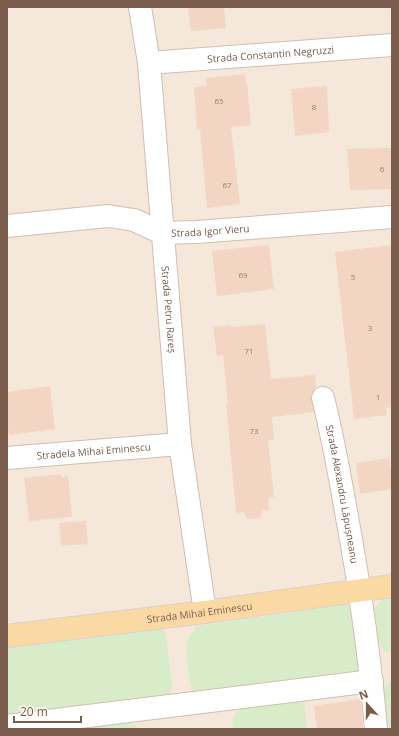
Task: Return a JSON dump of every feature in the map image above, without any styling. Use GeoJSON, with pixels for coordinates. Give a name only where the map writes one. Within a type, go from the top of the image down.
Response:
{"type":"FeatureCollection","features":[{"type":"Feature","properties":{"kind":"main road","name":"Strada Mihai Eminescu"},"geometry":{"type":"LineString","coordinates":[[7,636],[205,612],[392,586]]}},
{"type":"Feature","properties":{"kind":"street","name":"Strada Petru Rareș"},"geometry":{"type":"LineString","coordinates":[[140,7],[149,63],[180,444],[205,612]]}},
{"type":"Feature","properties":{"kind":"street","name":"Strada Constantin Negruzzi"},"geometry":{"type":"LineString","coordinates":[[149,63],[392,45]]}},
{"type":"Feature","properties":{"kind":"street","name":"Strada Igor Vieru"},"geometry":{"type":"LineString","coordinates":[[7,226],[108,216],[134,220],[162,233],[197,232],[392,217]]}},
{"type":"Feature","properties":{"kind":"street","name":"Strada Alexandru Lăpușneanu"},"geometry":{"type":"LineString","coordinates":[[323,398],[334,441],[360,590],[372,680],[376,729]]}},
{"type":"Feature","properties":{"kind":"street","name":"Stradela Mihai Eminescu"},"geometry":{"type":"LineString","coordinates":[[7,458],[180,444]]}},
{"type":"Feature","properties":{"kind":"street"},"geometry":{"type":"LineString","coordinates":[[7,726],[372,680]]}},
{"type":"Feature","properties":{"kind":"shaded area"},"geometry":{"type":"Polygon","coordinates":[[[7,7],[392,7],[392,729],[7,729],[7,7]]]}},
{"type":"Feature","properties":{"kind":"green space"},"geometry":{"type":"Polygon","coordinates":[[[392,599],[392,651],[385,652],[377,638],[374,610],[381,600],[392,599]]]}},
{"type":"Feature","properties":{"kind":"green space"},"geometry":{"type":"Polygon","coordinates":[[[347,604],[351,608],[364,662],[358,674],[194,695],[188,668],[186,647],[191,633],[197,626],[347,604]]]}},
{"type":"Feature","properties":{"kind":"green space"},"geometry":{"type":"Polygon","coordinates":[[[155,627],[162,629],[166,634],[172,687],[169,696],[7,719],[7,645],[155,627]]]}},
{"type":"Feature","properties":{"kind":"green space"},"geometry":{"type":"Polygon","coordinates":[[[392,681],[392,729],[386,729],[381,690],[392,681]]]}},
{"type":"Feature","properties":{"kind":"green space"},"geometry":{"type":"Polygon","coordinates":[[[304,698],[307,729],[232,729],[233,717],[240,709],[304,698]]]}},
{"type":"Feature","properties":{"kind":"green space"},"geometry":{"type":"Polygon","coordinates":[[[125,721],[132,723],[139,729],[51,729],[125,721]]]}},
{"type":"Feature","properties":{"kind":"building"},"geometry":{"type":"Polygon","coordinates":[[[188,7],[224,7],[226,28],[191,31],[188,7]]]}},
{"type":"Feature","properties":{"kind":"building"},"geometry":{"type":"Polygon","coordinates":[[[245,74],[251,125],[231,127],[240,204],[207,208],[200,129],[197,130],[194,87],[207,86],[206,78],[245,74]]]}},
{"type":"Feature","properties":{"kind":"building"},"geometry":{"type":"Polygon","coordinates":[[[327,86],[329,132],[295,136],[291,89],[327,86]]]}},
{"type":"Feature","properties":{"kind":"building"},"geometry":{"type":"Polygon","coordinates":[[[392,148],[392,189],[350,190],[347,149],[392,148]]]}},
{"type":"Feature","properties":{"kind":"building"},"geometry":{"type":"Polygon","coordinates":[[[268,245],[274,289],[217,296],[212,251],[268,245]]]}},
{"type":"Feature","properties":{"kind":"building"},"geometry":{"type":"Polygon","coordinates":[[[392,245],[392,407],[386,408],[387,415],[354,419],[335,252],[392,245]]]}},
{"type":"Feature","properties":{"kind":"building"},"geometry":{"type":"Polygon","coordinates":[[[265,324],[271,379],[315,375],[316,388],[311,395],[314,412],[272,417],[274,440],[268,440],[274,497],[268,498],[269,510],[263,510],[260,518],[247,519],[244,512],[236,513],[223,355],[217,356],[213,327],[265,324]]]}},
{"type":"Feature","properties":{"kind":"building"},"geometry":{"type":"Polygon","coordinates":[[[50,386],[55,429],[9,435],[7,419],[7,392],[50,386]]]}},
{"type":"Feature","properties":{"kind":"building"},"geometry":{"type":"Polygon","coordinates":[[[389,458],[392,489],[360,494],[356,463],[389,458]]]}},
{"type":"Feature","properties":{"kind":"building"},"geometry":{"type":"Polygon","coordinates":[[[61,474],[61,477],[68,476],[72,517],[29,521],[24,478],[61,474]]]}},
{"type":"Feature","properties":{"kind":"building"},"geometry":{"type":"Polygon","coordinates":[[[86,521],[88,544],[61,546],[59,523],[86,521]]]}},
{"type":"Feature","properties":{"kind":"building"},"geometry":{"type":"Polygon","coordinates":[[[361,699],[363,729],[317,729],[314,706],[361,699]]]}}]}
